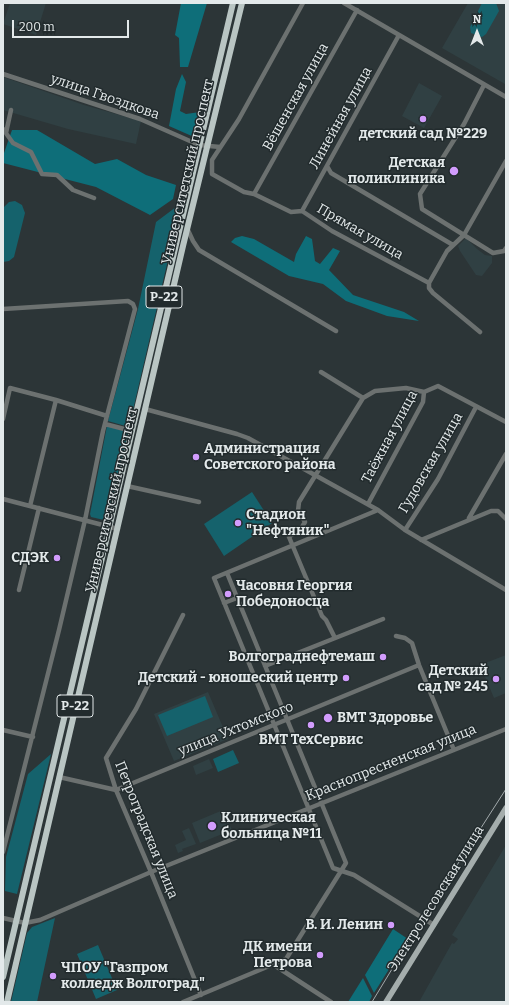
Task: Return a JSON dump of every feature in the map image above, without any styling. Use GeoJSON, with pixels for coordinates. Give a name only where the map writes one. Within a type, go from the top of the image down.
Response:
{"type":"FeatureCollection","features":[{"type":"Feature","properties":{"kind":"highway","name":"Университетский проспект"},"geometry":{"type":"LineString","coordinates":[[3,977],[199,145],[234,3]]}},
{"type":"Feature","properties":{"kind":"highway","name":"Университетский проспект"},"geometry":{"type":"LineString","coordinates":[[7,1002],[187,228],[242,3]]}},
{"type":"Feature","properties":{"kind":"highway"},"geometry":{"type":"LineString","coordinates":[[221,55],[224,59],[228,56]]}},
{"type":"Feature","properties":{"kind":"main road","name":"Электролесовская улица"},"geometry":{"type":"LineString","coordinates":[[386,1002],[506,808]]}},
{"type":"Feature","properties":{"kind":"street"},"geometry":{"type":"LineString","coordinates":[[220,147],[239,119],[303,3]]}},
{"type":"Feature","properties":{"kind":"street"},"geometry":{"type":"LineString","coordinates":[[344,3],[506,97]]}},
{"type":"Feature","properties":{"kind":"street","name":"Вёшенская улица"},"geometry":{"type":"LineString","coordinates":[[254,194],[357,10]]}},
{"type":"Feature","properties":{"kind":"street","name":"Линейная улица"},"geometry":{"type":"LineString","coordinates":[[302,211],[399,35]]}},
{"type":"Feature","properties":{"kind":"street","name":"улица Гвоздкова"},"geometry":{"type":"LineString","coordinates":[[3,74],[140,119],[199,145],[220,147]]}},
{"type":"Feature","properties":{"kind":"street"},"geometry":{"type":"LineString","coordinates":[[484,85],[464,124],[420,194],[422,209],[493,253],[504,251],[506,248]]}},
{"type":"Feature","properties":{"kind":"street"},"geometry":{"type":"LineString","coordinates":[[11,110],[8,123],[4,131],[13,143],[31,152],[42,174],[57,175],[73,190],[94,198]]}},
{"type":"Feature","properties":{"kind":"street"},"geometry":{"type":"LineString","coordinates":[[3,122],[8,123]]}},
{"type":"Feature","properties":{"kind":"street","name":"Прямая улица"},"geometry":{"type":"LineString","coordinates":[[220,147],[214,155],[211,165],[212,174],[244,192],[254,194],[290,212],[302,211],[332,231],[429,282]]}},
{"type":"Feature","properties":{"kind":"street"},"geometry":{"type":"LineString","coordinates":[[480,332],[433,293],[429,288],[429,282],[447,251],[464,235],[506,161]]}},
{"type":"Feature","properties":{"kind":"street"},"geometry":{"type":"LineString","coordinates":[[327,166],[331,173],[453,245]]}},
{"type":"Feature","properties":{"kind":"street"},"geometry":{"type":"LineString","coordinates":[[187,228],[199,250],[336,331]]}},
{"type":"Feature","properties":{"kind":"street","name":"Университетский проспект"},"geometry":{"type":"LineString","coordinates":[[3,309],[128,301],[133,304],[135,309],[105,424],[85,520],[33,737],[3,852]]}},
{"type":"Feature","properties":{"kind":"street"},"geometry":{"type":"LineString","coordinates":[[321,372],[363,398]]}},
{"type":"Feature","properties":{"kind":"street","name":"Таёжная улица"},"geometry":{"type":"LineString","coordinates":[[368,504],[423,402],[424,392],[438,386],[476,407]]}},
{"type":"Feature","properties":{"kind":"street"},"geometry":{"type":"LineString","coordinates":[[3,419],[10,388],[56,400],[107,416]]}},
{"type":"Feature","properties":{"kind":"street"},"geometry":{"type":"LineString","coordinates":[[335,638],[326,620],[322,616],[289,537],[302,527],[305,522],[298,511],[299,502],[315,476],[318,474],[363,398],[375,391],[381,390],[406,388],[424,392]]}},
{"type":"Feature","properties":{"kind":"street"},"geometry":{"type":"LineString","coordinates":[[30,506],[56,400]]}},
{"type":"Feature","properties":{"kind":"street"},"geometry":{"type":"LineString","coordinates":[[476,407],[506,422]]}},
{"type":"Feature","properties":{"kind":"street","name":"Гудовская улица"},"geometry":{"type":"LineString","coordinates":[[405,530],[438,479],[476,407]]}},
{"type":"Feature","properties":{"kind":"street"},"geometry":{"type":"LineString","coordinates":[[145,409],[237,434],[368,504],[421,540],[506,590]]}},
{"type":"Feature","properties":{"kind":"street"},"geometry":{"type":"LineString","coordinates":[[105,424],[132,432]]}},
{"type":"Feature","properties":{"kind":"street"},"geometry":{"type":"LineString","coordinates":[[469,518],[506,454]]}},
{"type":"Feature","properties":{"kind":"street"},"geometry":{"type":"LineString","coordinates":[[127,486],[199,502]]}},
{"type":"Feature","properties":{"kind":"street"},"geometry":{"type":"LineString","coordinates":[[3,499],[118,529]]}},
{"type":"Feature","properties":{"kind":"street"},"geometry":{"type":"LineString","coordinates":[[19,590],[39,508]]}},
{"type":"Feature","properties":{"kind":"street"},"geometry":{"type":"LineString","coordinates":[[378,510],[214,578],[333,868],[354,875],[434,925]]}},
{"type":"Feature","properties":{"kind":"street"},"geometry":{"type":"LineString","coordinates":[[421,540],[469,518],[491,511],[498,511],[506,519]]}},
{"type":"Feature","properties":{"kind":"street"},"geometry":{"type":"LineString","coordinates":[[183,1002],[286,959],[336,878],[343,872],[346,864],[323,804],[227,573]]}},
{"type":"Feature","properties":{"kind":"street"},"geometry":{"type":"LineString","coordinates":[[224,603],[237,598]]}},
{"type":"Feature","properties":{"kind":"street","name":"Петроградская улица"},"geometry":{"type":"LineString","coordinates":[[183,615],[136,709],[106,758],[116,790],[201,995]]}},
{"type":"Feature","properties":{"kind":"street"},"geometry":{"type":"LineString","coordinates":[[265,666],[383,619]]}},
{"type":"Feature","properties":{"kind":"street"},"geometry":{"type":"LineString","coordinates":[[396,636],[405,638],[412,643],[419,665],[454,750]]}},
{"type":"Feature","properties":{"kind":"street","name":"улица Ухтомского"},"geometry":{"type":"LineString","coordinates":[[116,790],[419,665]]}},
{"type":"Feature","properties":{"kind":"street","name":"Краснопресненская улица"},"geometry":{"type":"LineString","coordinates":[[3,918],[25,923],[40,920],[151,872],[323,804],[506,728]]}},
{"type":"Feature","properties":{"kind":"street"},"geometry":{"type":"LineString","coordinates":[[3,730],[33,737]]}},
{"type":"Feature","properties":{"kind":"street"},"geometry":{"type":"LineString","coordinates":[[59,777],[116,790]]}},
{"type":"Feature","properties":{"kind":"street"},"geometry":{"type":"LineString","coordinates":[[274,964],[331,1002]]}},
{"type":"Feature","properties":{"kind":"shaded area"},"geometry":{"type":"Polygon","coordinates":[[[10,3],[46,3],[36,35],[3,24],[10,3]]]}},
{"type":"Feature","properties":{"kind":"shaded area"},"geometry":{"type":"Polygon","coordinates":[[[181,3],[207,3],[188,67],[180,67],[179,38],[175,35],[181,3]]]}},
{"type":"Feature","properties":{"kind":"shaded area"},"geometry":{"type":"Polygon","coordinates":[[[468,3],[506,3],[505,84],[442,48],[468,3]]]}},
{"type":"Feature","properties":{"kind":"shaded area"},"geometry":{"type":"Polygon","coordinates":[[[482,3],[496,3],[499,11],[486,34],[482,37],[471,33],[470,27],[482,3]]]}},
{"type":"Feature","properties":{"kind":"shaded area"},"geometry":{"type":"Polygon","coordinates":[[[182,74],[186,82],[180,111],[186,114],[200,112],[194,137],[169,126],[176,89],[182,74]]]}},
{"type":"Feature","properties":{"kind":"shaded area"},"geometry":{"type":"Polygon","coordinates":[[[3,77],[84,105],[141,121],[136,144],[68,129],[3,110],[3,77]]]}},
{"type":"Feature","properties":{"kind":"shaded area"},"geometry":{"type":"Polygon","coordinates":[[[419,83],[442,96],[424,128],[402,116],[419,83]]]}},
{"type":"Feature","properties":{"kind":"shaded area"},"geometry":{"type":"Polygon","coordinates":[[[12,130],[37,130],[95,164],[117,159],[146,175],[176,185],[173,199],[150,215],[96,187],[3,163],[3,156],[12,130]]]}},
{"type":"Feature","properties":{"kind":"shaded area"},"geometry":{"type":"Polygon","coordinates":[[[15,201],[22,205],[25,213],[14,257],[9,261],[3,262],[3,208],[9,202],[15,201]]]}},
{"type":"Feature","properties":{"kind":"shaded area"},"geometry":{"type":"Polygon","coordinates":[[[180,204],[129,427],[108,421],[138,309],[156,222],[180,204]]]}},
{"type":"Feature","properties":{"kind":"shaded area"},"geometry":{"type":"Polygon","coordinates":[[[242,236],[254,239],[294,262],[296,254],[306,236],[312,239],[315,261],[320,264],[333,248],[340,251],[329,270],[353,295],[404,312],[419,321],[387,316],[346,301],[323,284],[289,276],[231,242],[235,238],[242,236]]]}},
{"type":"Feature","properties":{"kind":"shaded area"},"geometry":{"type":"Polygon","coordinates":[[[466,238],[485,255],[492,256],[492,263],[482,276],[476,275],[460,251],[458,246],[466,238]]]}},
{"type":"Feature","properties":{"kind":"shaded area"},"geometry":{"type":"Polygon","coordinates":[[[107,426],[128,432],[107,518],[104,520],[91,517],[90,514],[107,426]]]}},
{"type":"Feature","properties":{"kind":"shaded area","name":"Стадион \"Нефтяник\""},"geometry":{"type":"Polygon","coordinates":[[[252,492],[272,523],[224,556],[204,524],[252,492]]]}},
{"type":"Feature","properties":{"kind":"shaded area","name":"Детский сад № 245"},"geometry":{"type":"Polygon","coordinates":[[[506,655],[506,693],[494,698],[480,665],[506,655]]]}},
{"type":"Feature","properties":{"kind":"shaded area"},"geometry":{"type":"Polygon","coordinates":[[[208,692],[228,739],[174,761],[154,714],[208,692]]]}},
{"type":"Feature","properties":{"kind":"shaded area"},"geometry":{"type":"Polygon","coordinates":[[[205,696],[213,717],[167,736],[158,715],[205,696]]]}},
{"type":"Feature","properties":{"kind":"shaded area"},"geometry":{"type":"Polygon","coordinates":[[[233,750],[239,763],[218,772],[213,759],[233,750]]]}},
{"type":"Feature","properties":{"kind":"shaded area"},"geometry":{"type":"Polygon","coordinates":[[[51,754],[17,894],[5,891],[6,857],[28,774],[51,754]]]}},
{"type":"Feature","properties":{"kind":"shaded area","name":"Клиническая больница №11"},"geometry":{"type":"Polygon","coordinates":[[[209,759],[213,768],[196,775],[193,766],[209,759]]]}},
{"type":"Feature","properties":{"kind":"shaded area","name":"Клиническая больница №11"},"geometry":{"type":"Polygon","coordinates":[[[223,810],[232,830],[200,843],[192,823],[223,810]]]}},
{"type":"Feature","properties":{"kind":"shaded area","name":"Клиническая больница №11"},"geometry":{"type":"Polygon","coordinates":[[[189,828],[196,844],[182,849],[183,851],[178,853],[175,845],[186,840],[182,831],[189,828]]]}},
{"type":"Feature","properties":{"kind":"shaded area"},"geometry":{"type":"Polygon","coordinates":[[[506,845],[506,1002],[419,1002],[452,943],[454,944],[458,939],[452,935],[506,845]]]}},
{"type":"Feature","properties":{"kind":"shaded area"},"geometry":{"type":"Polygon","coordinates":[[[55,918],[37,1002],[11,1002],[27,933],[32,927],[55,918]]]}},
{"type":"Feature","properties":{"kind":"shaded area"},"geometry":{"type":"Polygon","coordinates":[[[393,929],[408,939],[374,993],[365,975],[393,929]]]}},
{"type":"Feature","properties":{"kind":"shaded area"},"geometry":{"type":"Polygon","coordinates":[[[98,945],[117,990],[96,999],[77,954],[98,945]]]}},
{"type":"Feature","properties":{"kind":"shaded area"},"geometry":{"type":"Polygon","coordinates":[[[363,978],[372,996],[369,1002],[348,1002],[363,978]]]}},
{"type":"Feature","properties":{"kind":"tram line"},"geometry":{"type":"LineString","coordinates":[[372,1002],[423,918],[506,789]]}},
{"type":"Feature","properties":{"kind":"place","name":"детский сад №229"},"geometry":{"type":"Point","coordinates":[423,119]}},
{"type":"Feature","properties":{"kind":"place","name":"Детская поликлиника"},"geometry":{"type":"Point","coordinates":[454,171]}},
{"type":"Feature","properties":{"kind":"place","name":"Администрация Советского района"},"geometry":{"type":"Point","coordinates":[196,457]}},
{"type":"Feature","properties":{"kind":"place","name":"Стадион \"Нефтяник\""},"geometry":{"type":"Point","coordinates":[238,523]}},
{"type":"Feature","properties":{"kind":"place","name":"СДЭК"},"geometry":{"type":"Point","coordinates":[57,558]}},
{"type":"Feature","properties":{"kind":"place","name":"Часовня Георгия Победоносца"},"geometry":{"type":"Point","coordinates":[228,594]}},
{"type":"Feature","properties":{"kind":"place","name":"Волгограднефтемаш"},"geometry":{"type":"Point","coordinates":[383,657]}},
{"type":"Feature","properties":{"kind":"place","name":"Детский - юношеский центр"},"geometry":{"type":"Point","coordinates":[346,678]}},
{"type":"Feature","properties":{"kind":"place","name":"Детский сад № 245"},"geometry":{"type":"Point","coordinates":[496,679]}},
{"type":"Feature","properties":{"kind":"place","name":"ВМТ Здоровье"},"geometry":{"type":"Point","coordinates":[328,718]}},
{"type":"Feature","properties":{"kind":"place","name":"ВМТ ТехСервис"},"geometry":{"type":"Point","coordinates":[311,725]}},
{"type":"Feature","properties":{"kind":"place","name":"Клиническая больница №11"},"geometry":{"type":"Point","coordinates":[212,826]}},
{"type":"Feature","properties":{"kind":"place","name":"В. И. Ленин"},"geometry":{"type":"Point","coordinates":[391,925]}},
{"type":"Feature","properties":{"kind":"place","name":"ДК имени Петрова"},"geometry":{"type":"Point","coordinates":[320,955]}},
{"type":"Feature","properties":{"kind":"place","name":"ЧПОУ \"Газпром колледж Волгоград\""},"geometry":{"type":"Point","coordinates":[53,976]}}]}
